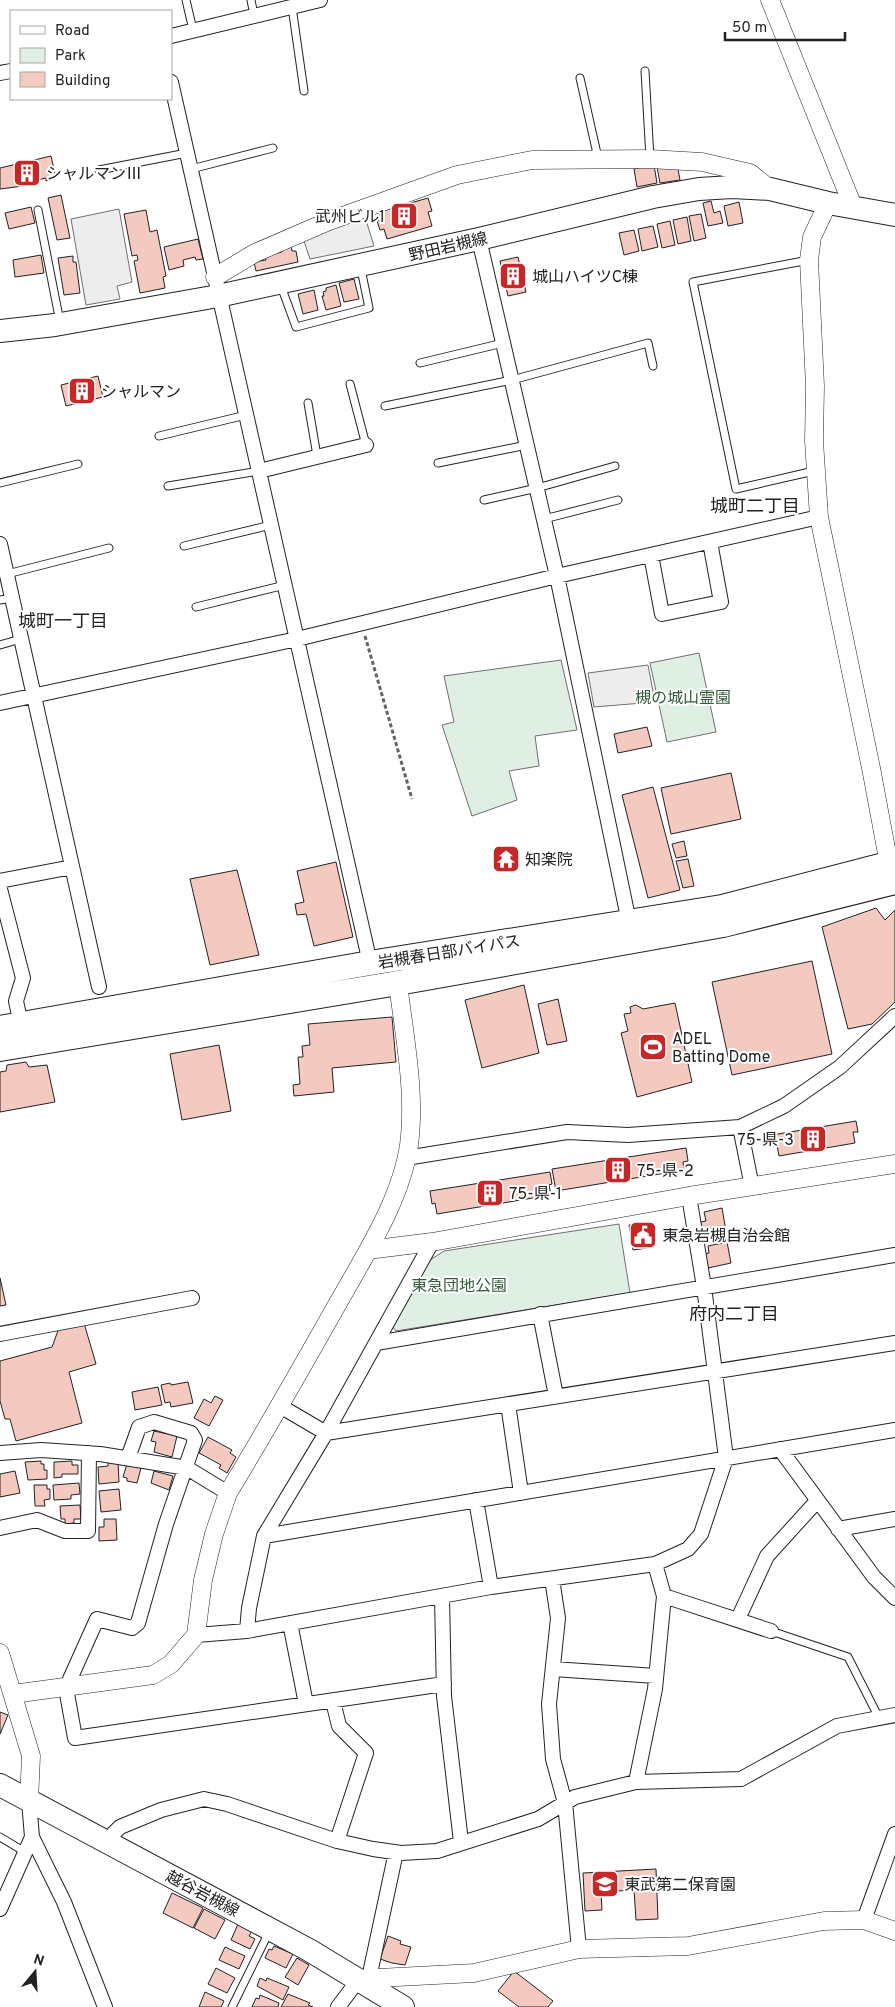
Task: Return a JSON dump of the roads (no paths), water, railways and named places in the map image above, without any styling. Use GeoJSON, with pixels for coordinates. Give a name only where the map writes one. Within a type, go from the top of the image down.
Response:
{"type":"FeatureCollection","features":[{"type":"Feature","properties":{"kind":"highway","name":"岩槻春日部バイパス"},"geometry":{"type":"LineString","coordinates":[[10,1027],[370,963],[722,907],[893,873]]}},
{"type":"Feature","properties":{"kind":"highway","name":"岩槻春日部バイパス"},"geometry":{"type":"LineString","coordinates":[[0,1049],[723,925],[893,873]]}},
{"type":"Feature","properties":{"kind":"main road","name":"野田岩槻線"},"geometry":{"type":"LineString","coordinates":[[0,330],[61,324],[216,286],[280,283],[479,239],[653,197],[690,191],[732,187],[770,189],[828,204],[895,215]]}},
{"type":"Feature","properties":{"kind":"main road","name":"越谷岩槻線"},"geometry":{"type":"LineString","coordinates":[[0,1785],[364,1979],[403,2007]]}},
{"type":"Feature","properties":{"kind":"street"},"geometry":{"type":"LineString","coordinates":[[172,36],[320,0]]}},
{"type":"Feature","properties":{"kind":"street"},"geometry":{"type":"LineString","coordinates":[[770,0],[854,209]]}},
{"type":"Feature","properties":{"kind":"street"},"geometry":{"type":"LineString","coordinates":[[172,86],[370,963]]}},
{"type":"Feature","properties":{"kind":"street"},"geometry":{"type":"LineString","coordinates":[[216,286],[255,253],[328,221],[457,175],[532,160],[650,159],[702,162],[750,174],[770,189]]}},
{"type":"Feature","properties":{"kind":"street"},"geometry":{"type":"LineString","coordinates":[[828,204],[812,237],[809,260],[815,386],[814,441],[819,517],[893,873]]}},
{"type":"Feature","properties":{"kind":"street"},"geometry":{"type":"LineString","coordinates":[[479,239],[544,519],[629,922]]}},
{"type":"Feature","properties":{"kind":"street"},"geometry":{"type":"LineString","coordinates":[[259,471],[366,445]]}},
{"type":"Feature","properties":{"kind":"street"},"geometry":{"type":"LineString","coordinates":[[0,702],[297,639],[556,576],[819,517]]}},
{"type":"Feature","properties":{"kind":"street"},"geometry":{"type":"LineString","coordinates":[[651,555],[662,614],[721,602],[710,542]]}},
{"type":"Feature","properties":{"kind":"street"},"geometry":{"type":"LineString","coordinates":[[0,544],[7,574],[6,599],[21,639],[99,987]]}},
{"type":"Feature","properties":{"kind":"street"},"geometry":{"type":"LineString","coordinates":[[0,882],[72,867]]}},
{"type":"Feature","properties":{"kind":"street"},"geometry":{"type":"LineString","coordinates":[[0,889],[23,978],[10,1027]]}},
{"type":"Feature","properties":{"kind":"street"},"geometry":{"type":"LineString","coordinates":[[12,1694],[153,1675],[171,1664],[196,1635],[205,1571],[214,1534],[228,1493],[280,1406],[368,1250],[389,1208],[406,1158],[409,1145],[411,1099],[398,982]]}},
{"type":"Feature","properties":{"kind":"street"},"geometry":{"type":"LineString","coordinates":[[406,1158],[567,1132],[628,1134],[740,1127],[784,1106],[840,1067],[895,1016]]}},
{"type":"Feature","properties":{"kind":"street"},"geometry":{"type":"LineString","coordinates":[[740,1127],[752,1187]]}},
{"type":"Feature","properties":{"kind":"street"},"geometry":{"type":"LineString","coordinates":[[368,1250],[432,1242],[689,1196],[895,1164]]}},
{"type":"Feature","properties":{"kind":"street"},"geometry":{"type":"LineString","coordinates":[[196,1635],[247,1630],[491,1587],[655,1564],[688,1549],[701,1534],[726,1458],[704,1287],[689,1196]]}},
{"type":"Feature","properties":{"kind":"street"},"geometry":{"type":"LineString","coordinates":[[247,1630],[248,1608],[264,1536],[326,1433],[432,1242]]}},
{"type":"Feature","properties":{"kind":"street"},"geometry":{"type":"LineString","coordinates":[[376,1342],[895,1255]]}},
{"type":"Feature","properties":{"kind":"street"},"geometry":{"type":"LineString","coordinates":[[0,1334],[192,1298]]}},
{"type":"Feature","properties":{"kind":"street"},"geometry":{"type":"LineString","coordinates":[[540,1314],[556,1396]]}},
{"type":"Feature","properties":{"kind":"street"},"geometry":{"type":"LineString","coordinates":[[280,1406],[326,1433],[895,1343]]}},
{"type":"Feature","properties":{"kind":"street"},"geometry":{"type":"LineString","coordinates":[[508,1404],[521,1492]]}},
{"type":"Feature","properties":{"kind":"street"},"geometry":{"type":"LineString","coordinates":[[128,1458],[139,1427],[154,1422],[191,1433],[195,1440],[166,1524],[138,1623],[132,1628],[97,1619],[66,1688],[75,1738],[444,1684]]}},
{"type":"Feature","properties":{"kind":"street"},"geometry":{"type":"LineString","coordinates":[[264,1536],[895,1430]]}},
{"type":"Feature","properties":{"kind":"street"},"geometry":{"type":"LineString","coordinates":[[0,1454],[40,1450],[128,1458],[186,1468],[228,1493]]}},
{"type":"Feature","properties":{"kind":"street"},"geometry":{"type":"LineString","coordinates":[[780,1450],[874,1577],[895,1598]]}},
{"type":"Feature","properties":{"kind":"street"},"geometry":{"type":"LineString","coordinates":[[0,1528],[37,1520],[65,1531],[88,1530],[89,1453]]}},
{"type":"Feature","properties":{"kind":"street"},"geometry":{"type":"LineString","coordinates":[[476,1500],[491,1587]]}},
{"type":"Feature","properties":{"kind":"street"},"geometry":{"type":"LineString","coordinates":[[738,1619],[767,1556],[817,1501]]}},
{"type":"Feature","properties":{"kind":"street"},"geometry":{"type":"LineString","coordinates":[[838,1529],[895,1519]]}},
{"type":"Feature","properties":{"kind":"street"},"geometry":{"type":"LineString","coordinates":[[636,1782],[656,1676],[664,1596],[655,1564]]}},
{"type":"Feature","properties":{"kind":"street"},"geometry":{"type":"LineString","coordinates":[[552,1579],[558,1618],[550,1704],[553,1759],[564,1803],[579,1949]]}},
{"type":"Feature","properties":{"kind":"street"},"geometry":{"type":"LineString","coordinates":[[442,1596],[444,1684],[461,1842]]}},
{"type":"Feature","properties":{"kind":"street"},"geometry":{"type":"LineString","coordinates":[[664,1596],[771,1631]]}},
{"type":"Feature","properties":{"kind":"street"},"geometry":{"type":"LineString","coordinates":[[290,1623],[306,1704]]}},
{"type":"Feature","properties":{"kind":"street"},"geometry":{"type":"LineString","coordinates":[[0,1652],[31,1756],[29,1801],[32,1837],[64,1902],[105,2007]]}},
{"type":"Feature","properties":{"kind":"street"},"geometry":{"type":"LineString","coordinates":[[553,1669],[656,1676]]}},
{"type":"Feature","properties":{"kind":"street"},"geometry":{"type":"LineString","coordinates":[[333,1700],[339,1726],[366,1753],[338,1841]]}},
{"type":"Feature","properties":{"kind":"street"},"geometry":{"type":"LineString","coordinates":[[106,1841],[120,1827],[161,1810],[204,1799],[226,1804],[338,1841],[373,1849],[396,1852],[437,1852],[461,1842],[538,1818],[575,1797],[636,1782],[740,1779],[838,1726],[895,1715]]}},
{"type":"Feature","properties":{"kind":"street"},"geometry":{"type":"LineString","coordinates":[[864,1920],[895,1834]]}},
{"type":"Feature","properties":{"kind":"street"},"geometry":{"type":"LineString","coordinates":[[0,1909],[32,1837]]}},
{"type":"Feature","properties":{"kind":"street"},"geometry":{"type":"LineString","coordinates":[[338,2007],[364,1979],[396,1852]]}},
{"type":"Feature","properties":{"kind":"street"},"geometry":{"type":"LineString","coordinates":[[364,1979],[474,1973],[579,1949],[688,1946],[824,1921],[864,1920],[895,1931]]}},
{"type":"Feature","properties":{"kind":"lane"},"geometry":{"type":"LineString","coordinates":[[186,0],[193,30]]}},
{"type":"Feature","properties":{"kind":"lane"},"geometry":{"type":"LineString","coordinates":[[250,0],[254,15]]}},
{"type":"Feature","properties":{"kind":"lane"},"geometry":{"type":"LineString","coordinates":[[292,6],[304,91]]}},
{"type":"Feature","properties":{"kind":"lane"},"geometry":{"type":"LineString","coordinates":[[644,71],[650,159]]}},
{"type":"Feature","properties":{"kind":"lane"},"geometry":{"type":"LineString","coordinates":[[580,78],[598,159]]}},
{"type":"Feature","properties":{"kind":"lane"},"geometry":{"type":"LineString","coordinates":[[190,169],[273,148]]}},
{"type":"Feature","properties":{"kind":"lane"},"geometry":{"type":"LineString","coordinates":[[99,170],[187,153]]}},
{"type":"Feature","properties":{"kind":"lane"},"geometry":{"type":"LineString","coordinates":[[38,210],[61,324]]}},
{"type":"Feature","properties":{"kind":"lane"},"geometry":{"type":"LineString","coordinates":[[809,260],[693,282],[736,489],[816,471]]}},
{"type":"Feature","properties":{"kind":"lane"},"geometry":{"type":"LineString","coordinates":[[280,283],[296,327],[369,308],[360,266]]}},
{"type":"Feature","properties":{"kind":"lane"},"geometry":{"type":"LineString","coordinates":[[420,363],[503,343]]}},
{"type":"Feature","properties":{"kind":"lane"},"geometry":{"type":"LineString","coordinates":[[385,406],[512,380],[648,343],[653,366]]}},
{"type":"Feature","properties":{"kind":"lane"},"geometry":{"type":"LineString","coordinates":[[350,384],[366,445]]}},
{"type":"Feature","properties":{"kind":"lane"},"geometry":{"type":"LineString","coordinates":[[308,403],[317,456]]}},
{"type":"Feature","properties":{"kind":"lane"},"geometry":{"type":"LineString","coordinates":[[159,436],[246,415]]}},
{"type":"Feature","properties":{"kind":"lane"},"geometry":{"type":"LineString","coordinates":[[438,463],[527,445]]}},
{"type":"Feature","properties":{"kind":"lane"},"geometry":{"type":"LineString","coordinates":[[0,483],[78,464]]}},
{"type":"Feature","properties":{"kind":"lane"},"geometry":{"type":"LineString","coordinates":[[484,500],[537,488],[615,466]]}},
{"type":"Feature","properties":{"kind":"lane"},"geometry":{"type":"LineString","coordinates":[[168,486],[259,471]]}},
{"type":"Feature","properties":{"kind":"lane"},"geometry":{"type":"LineString","coordinates":[[544,519],[618,500]]}},
{"type":"Feature","properties":{"kind":"lane"},"geometry":{"type":"LineString","coordinates":[[184,546],[271,526]]}},
{"type":"Feature","properties":{"kind":"lane"},"geometry":{"type":"LineString","coordinates":[[7,574],[109,548]]}},
{"type":"Feature","properties":{"kind":"lane"},"geometry":{"type":"LineString","coordinates":[[196,607],[285,585]]}},
{"type":"Feature","properties":{"kind":"lane"},"geometry":{"type":"LineString","coordinates":[[0,645],[21,639]]}},
{"type":"Feature","properties":{"kind":"lane"},"geometry":{"type":"LineString","coordinates":[[771,1631],[848,1657],[879,1718]]}},
{"type":"Feature","properties":{"kind":"lane"},"geometry":{"type":"LineString","coordinates":[[0,1837],[25,1852]]}},
{"type":"Feature","properties":{"kind":"lane"},"geometry":{"type":"LineString","coordinates":[[232,2007],[271,1929]]}},
{"type":"Feature","properties":{"kind":"place","name":"シャルマンⅢ"},"geometry":{"type":"Point","coordinates":[27,173]}},
{"type":"Feature","properties":{"kind":"place","name":"武州ビル1"},"geometry":{"type":"Point","coordinates":[404,216]}},
{"type":"Feature","properties":{"kind":"place","name":"城山ハイツC棟"},"geometry":{"type":"Point","coordinates":[513,276]}},
{"type":"Feature","properties":{"kind":"place","name":"シャルマン"},"geometry":{"type":"Point","coordinates":[82,391]}},
{"type":"Feature","properties":{"kind":"place","name":"知楽院"},"geometry":{"type":"Point","coordinates":[506,859]}},
{"type":"Feature","properties":{"kind":"place","name":"ADEL Batting Dome"},"geometry":{"type":"Point","coordinates":[653,1047]}},
{"type":"Feature","properties":{"kind":"place","name":"75-県-3"},"geometry":{"type":"Point","coordinates":[813,1139]}},
{"type":"Feature","properties":{"kind":"place","name":"75-県-2"},"geometry":{"type":"Point","coordinates":[618,1170]}},
{"type":"Feature","properties":{"kind":"place","name":"75-県-1"},"geometry":{"type":"Point","coordinates":[490,1193]}},
{"type":"Feature","properties":{"kind":"place","name":"東急岩槻自治会館"},"geometry":{"type":"Point","coordinates":[643,1235]}},
{"type":"Feature","properties":{"kind":"place","name":"東武第二保育園"},"geometry":{"type":"Point","coordinates":[605,1884]}},
{"type":"Feature","properties":{"kind":"district","name":"城町二丁目"},"geometry":{"type":"Point","coordinates":[755,506]}},
{"type":"Feature","properties":{"kind":"district","name":"城町一丁目"},"geometry":{"type":"Point","coordinates":[63,621]}},
{"type":"Feature","properties":{"kind":"district","name":"府内二丁目"},"geometry":{"type":"Point","coordinates":[734,1314]}},
{"type":"Feature","properties":{"kind":"park label","name":"槻の城山霊園"},"geometry":{"type":"Point","coordinates":[683,697]}},
{"type":"Feature","properties":{"kind":"park label","name":"東急団地公園"},"geometry":{"type":"Point","coordinates":[459,1285]}}]}
